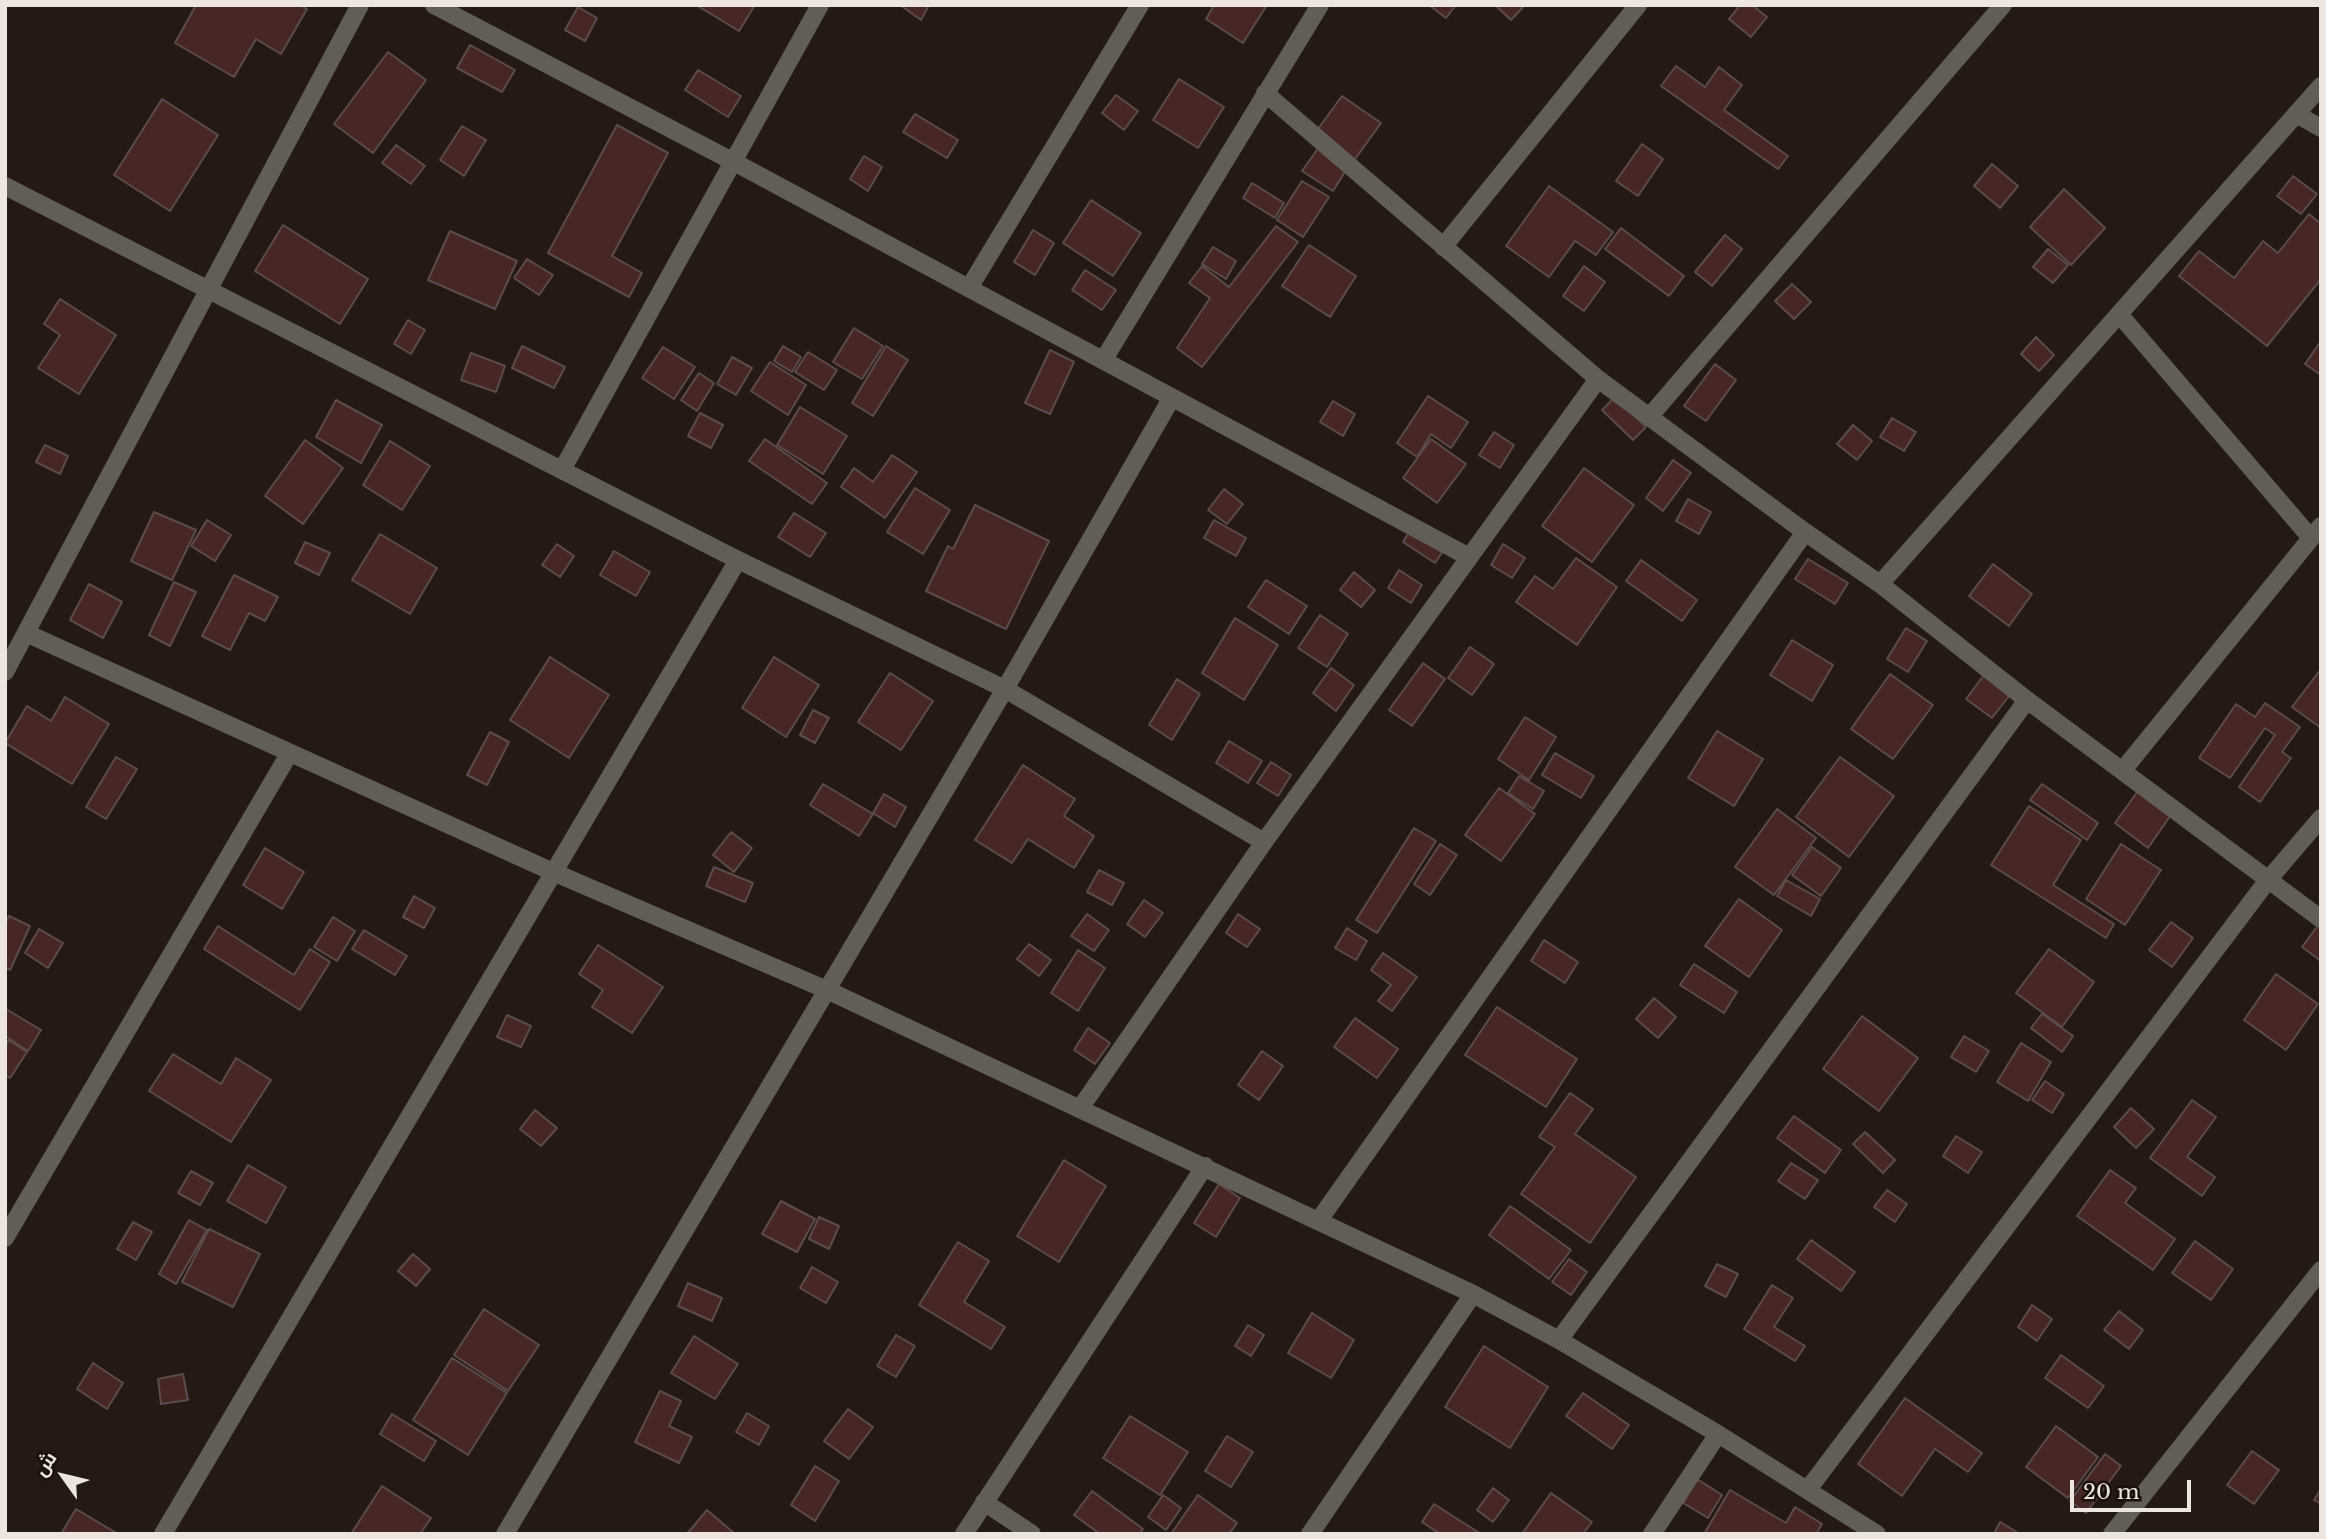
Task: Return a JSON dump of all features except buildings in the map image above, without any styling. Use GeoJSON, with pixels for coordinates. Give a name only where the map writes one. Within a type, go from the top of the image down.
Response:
{"type":"FeatureCollection","features":[{"type":"Feature","properties":{"kind":"street"},"geometry":{"type":"LineString","coordinates":[[5,672],[360,5]]}},
{"type":"Feature","properties":{"kind":"street"},"geometry":{"type":"LineString","coordinates":[[434,5],[1104,359],[1171,399],[1469,557]]}},
{"type":"Feature","properties":{"kind":"street"},"geometry":{"type":"LineString","coordinates":[[562,470],[820,5]]}},
{"type":"Feature","properties":{"kind":"street"},"geometry":{"type":"LineString","coordinates":[[968,288],[1140,5]]}},
{"type":"Feature","properties":{"kind":"street"},"geometry":{"type":"LineString","coordinates":[[1104,359],[1320,5]]}},
{"type":"Feature","properties":{"kind":"street"},"geometry":{"type":"LineString","coordinates":[[1443,247],[1638,5]]}},
{"type":"Feature","properties":{"kind":"street"},"geometry":{"type":"LineString","coordinates":[[1650,416],[2003,5]]}},
{"type":"Feature","properties":{"kind":"street"},"geometry":{"type":"LineString","coordinates":[[1880,584],[2321,86]]}},
{"type":"Feature","properties":{"kind":"street"},"geometry":{"type":"LineString","coordinates":[[1265,93],[1598,379],[1880,584],[2026,700],[2321,919]]}},
{"type":"Feature","properties":{"kind":"street"},"geometry":{"type":"LineString","coordinates":[[2296,114],[2321,128]]}},
{"type":"Feature","properties":{"kind":"street"},"geometry":{"type":"LineString","coordinates":[[5,186],[738,560],[1005,689],[1265,842]]}},
{"type":"Feature","properties":{"kind":"street"},"geometry":{"type":"LineString","coordinates":[[2119,314],[2316,532],[2123,770]]}},
{"type":"Feature","properties":{"kind":"street"},"geometry":{"type":"LineString","coordinates":[[1081,1108],[1265,842],[1598,379]]}},
{"type":"Feature","properties":{"kind":"street"},"geometry":{"type":"LineString","coordinates":[[505,1534],[1005,689],[1171,399]]}},
{"type":"Feature","properties":{"kind":"street"},"geometry":{"type":"LineString","coordinates":[[1319,1220],[1805,532]]}},
{"type":"Feature","properties":{"kind":"street"},"geometry":{"type":"LineString","coordinates":[[163,1534],[738,560]]}},
{"type":"Feature","properties":{"kind":"street"},"geometry":{"type":"LineString","coordinates":[[26,633],[553,872],[827,990],[1473,1294],[1559,1340],[1809,1488],[1877,1534]]}},
{"type":"Feature","properties":{"kind":"street"},"geometry":{"type":"LineString","coordinates":[[1559,1340],[2026,700]]}},
{"type":"Feature","properties":{"kind":"street"},"geometry":{"type":"LineString","coordinates":[[5,1238],[289,754]]}},
{"type":"Feature","properties":{"kind":"street"},"geometry":{"type":"LineString","coordinates":[[1809,1488],[2269,880],[2321,818]]}},
{"type":"Feature","properties":{"kind":"street"},"geometry":{"type":"LineString","coordinates":[[964,1534],[1205,1166]]}},
{"type":"Feature","properties":{"kind":"street"},"geometry":{"type":"LineString","coordinates":[[2112,1534],[2321,1270]]}},
{"type":"Feature","properties":{"kind":"street"},"geometry":{"type":"LineString","coordinates":[[1310,1534],[1473,1294]]}},
{"type":"Feature","properties":{"kind":"street"},"geometry":{"type":"LineString","coordinates":[[1652,1534],[1718,1434]]}},
{"type":"Feature","properties":{"kind":"street"},"geometry":{"type":"LineString","coordinates":[[984,1502],[1032,1534]]}}]}
